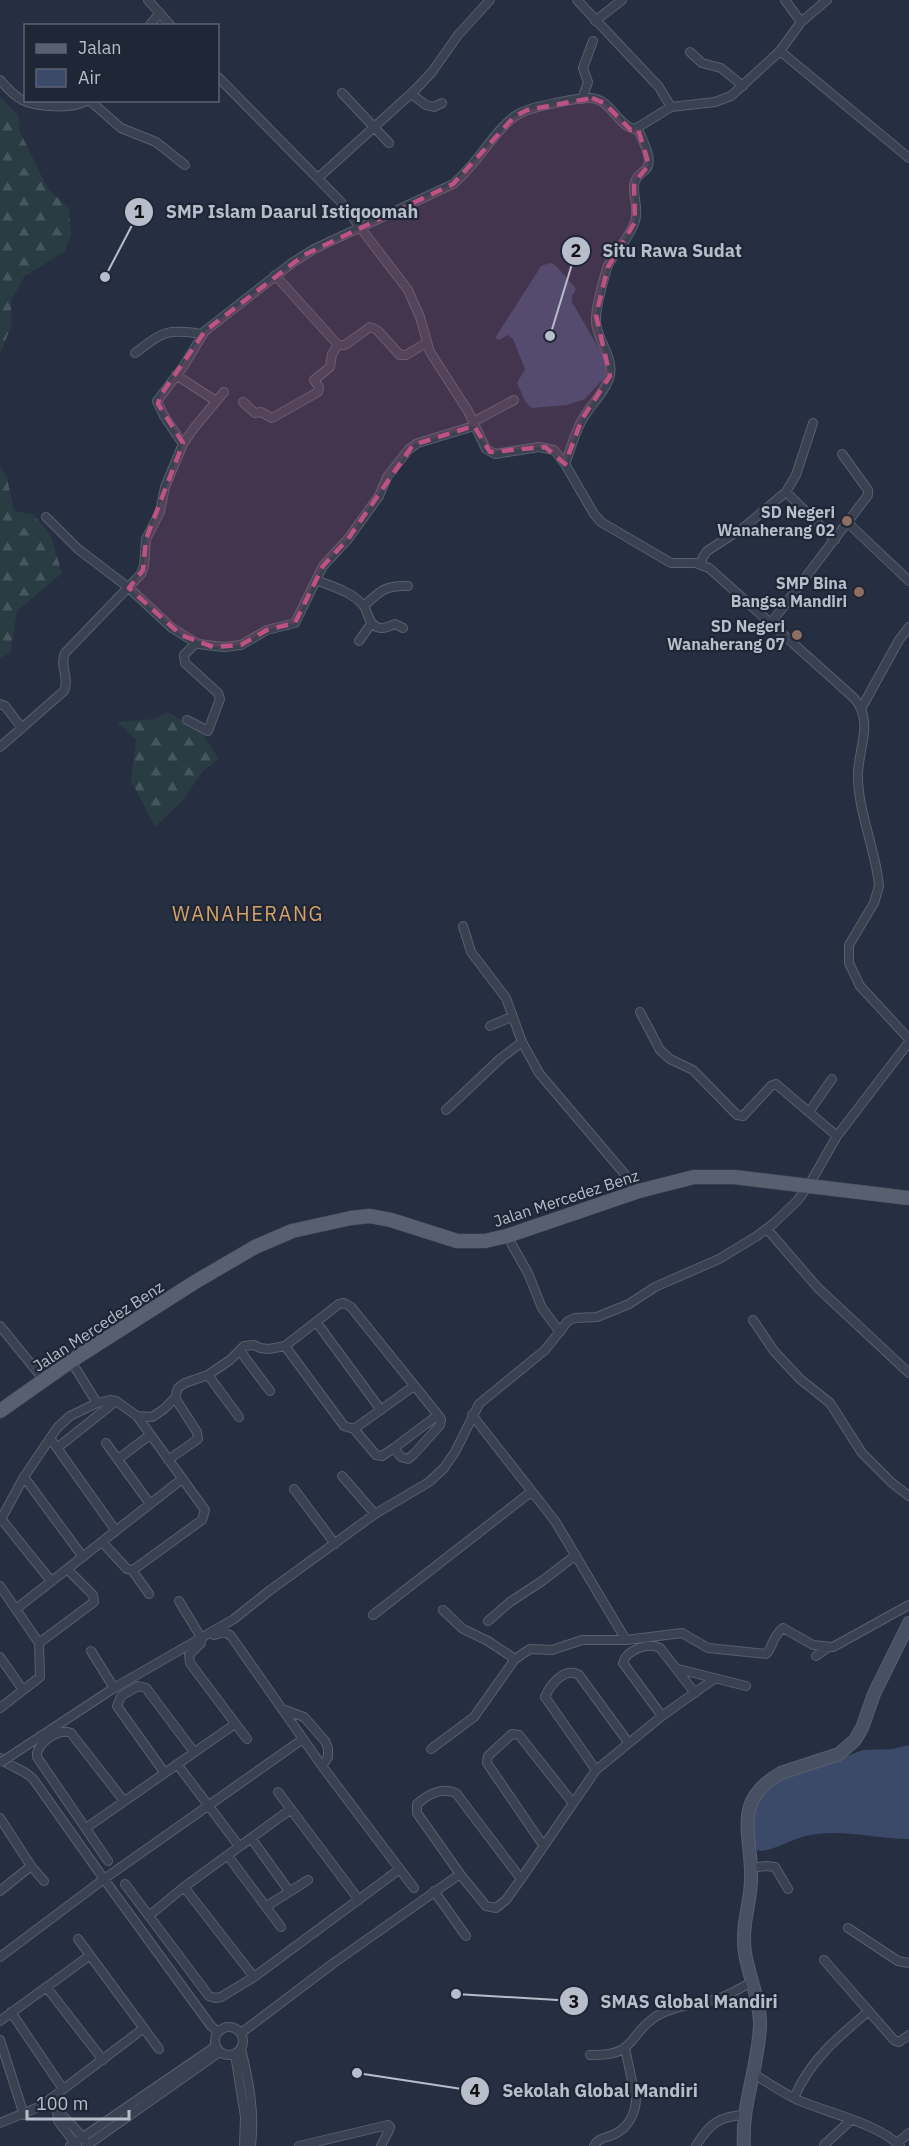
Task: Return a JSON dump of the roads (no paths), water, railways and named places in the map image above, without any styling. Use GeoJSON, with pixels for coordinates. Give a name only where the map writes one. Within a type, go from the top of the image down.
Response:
{"type":"FeatureCollection","features":[{"type":"Feature","properties":{"kind":"main road","name":"Jalan Mercedez Benz"},"geometry":{"type":"LineString","coordinates":[[0,1411],[71,1361],[195,1282],[255,1247],[292,1231],[370,1216],[457,1240],[481,1241],[507,1236],[639,1191],[682,1179],[721,1176],[909,1198]]}},
{"type":"Feature","properties":{"kind":"street"},"geometry":{"type":"LineString","coordinates":[[148,0],[169,24]]}},
{"type":"Feature","properties":{"kind":"street"},"geometry":{"type":"LineString","coordinates":[[318,178],[411,94],[432,72],[458,35],[490,0]]}},
{"type":"Feature","properties":{"kind":"street"},"geometry":{"type":"LineString","coordinates":[[578,0],[595,21],[659,87],[671,108]]}},
{"type":"Feature","properties":{"kind":"street"},"geometry":{"type":"LineString","coordinates":[[595,21],[622,0]]}},
{"type":"Feature","properties":{"kind":"street"},"geometry":{"type":"LineString","coordinates":[[785,0],[801,22]]}},
{"type":"Feature","properties":{"kind":"street"},"geometry":{"type":"LineString","coordinates":[[183,444],[161,410],[158,401],[202,334],[275,275],[304,255],[453,184],[518,114],[535,108],[592,98],[604,103],[628,127],[638,129],[671,108],[716,102],[731,96],[780,51],[801,22],[827,0]]}},
{"type":"Feature","properties":{"kind":"street"},"geometry":{"type":"LineString","coordinates":[[151,24],[160,13]]}},
{"type":"Feature","properties":{"kind":"street"},"geometry":{"type":"LineString","coordinates":[[582,99],[588,82],[583,68],[593,41]]}},
{"type":"Feature","properties":{"kind":"street"},"geometry":{"type":"LineString","coordinates":[[780,51],[909,158]]}},
{"type":"Feature","properties":{"kind":"street"},"geometry":{"type":"LineString","coordinates":[[690,52],[702,63],[721,68],[743,86]]}},
{"type":"Feature","properties":{"kind":"street"},"geometry":{"type":"LineString","coordinates":[[219,78],[228,90],[340,201],[408,290],[420,317],[426,343],[433,359],[464,404],[482,444],[490,452],[502,454],[545,447],[558,454],[594,514],[602,522],[671,563],[701,563],[709,568],[862,707],[865,733],[859,781],[879,886],[874,903],[849,945],[849,963],[860,986],[909,1041],[837,1136],[809,1185],[790,1210],[767,1229],[719,1259],[655,1287],[629,1304],[597,1317],[572,1319],[528,1366],[486,1397],[472,1415],[455,1452],[437,1475],[410,1495],[375,1514],[234,1619],[114,1688],[3,1759],[12,1766],[29,1773],[34,1779],[211,2026],[219,2032]]}},
{"type":"Feature","properties":{"kind":"street"},"geometry":{"type":"LineString","coordinates":[[0,80],[18,98],[24,100]]}},
{"type":"Feature","properties":{"kind":"street"},"geometry":{"type":"LineString","coordinates":[[342,93],[389,143]]}},
{"type":"Feature","properties":{"kind":"street"},"geometry":{"type":"LineString","coordinates":[[411,94],[426,105],[434,107],[442,103]]}},
{"type":"Feature","properties":{"kind":"street"},"geometry":{"type":"LineString","coordinates":[[28,102],[61,106],[84,102]]}},
{"type":"Feature","properties":{"kind":"street"},"geometry":{"type":"LineString","coordinates":[[90,102],[121,128],[156,142],[185,165]]}},
{"type":"Feature","properties":{"kind":"street"},"geometry":{"type":"LineString","coordinates":[[565,464],[582,419],[605,387],[610,376],[608,355],[597,330],[596,315],[608,267],[635,222],[634,183],[649,165],[649,158],[638,129]]}},
{"type":"Feature","properties":{"kind":"street"},"geometry":{"type":"LineString","coordinates":[[275,275],[338,345],[345,345],[370,327],[377,330],[403,356],[426,343]]}},
{"type":"Feature","properties":{"kind":"street"},"geometry":{"type":"LineString","coordinates":[[135,353],[162,333],[181,330],[202,334]]}},
{"type":"Feature","properties":{"kind":"street"},"geometry":{"type":"LineString","coordinates":[[243,402],[255,413],[262,412],[272,418],[303,402],[320,389],[314,380],[330,367],[332,354],[338,345]]}},
{"type":"Feature","properties":{"kind":"street"},"geometry":{"type":"LineString","coordinates":[[176,375],[216,401]]}},
{"type":"Feature","properties":{"kind":"street"},"geometry":{"type":"LineString","coordinates":[[0,747],[64,691],[67,683],[62,661],[65,653],[129,588],[143,570],[146,539],[160,512],[165,487],[183,444],[224,392]]}},
{"type":"Feature","properties":{"kind":"street"},"geometry":{"type":"LineString","coordinates":[[46,517],[78,549],[129,588],[172,628],[196,643],[213,647],[241,645],[267,630],[293,624],[323,566],[348,539],[379,496],[387,477],[412,445],[473,424],[514,400]]}},
{"type":"Feature","properties":{"kind":"street"},"geometry":{"type":"LineString","coordinates":[[701,563],[702,557],[707,552],[743,528],[786,492],[796,475],[813,423]]}},
{"type":"Feature","properties":{"kind":"street"},"geometry":{"type":"LineString","coordinates":[[771,623],[869,492],[842,454]]}},
{"type":"Feature","properties":{"kind":"street"},"geometry":{"type":"LineString","coordinates":[[786,492],[835,540]]}},
{"type":"Feature","properties":{"kind":"street"},"geometry":{"type":"LineString","coordinates":[[848,523],[909,581]]}},
{"type":"Feature","properties":{"kind":"street"},"geometry":{"type":"LineString","coordinates":[[316,580],[351,595],[364,606],[371,624],[380,628],[395,624],[403,627]]}},
{"type":"Feature","properties":{"kind":"street"},"geometry":{"type":"LineString","coordinates":[[364,606],[390,586],[408,586]]}},
{"type":"Feature","properties":{"kind":"street"},"geometry":{"type":"LineString","coordinates":[[359,641],[371,624]]}},
{"type":"Feature","properties":{"kind":"street"},"geometry":{"type":"LineString","coordinates":[[862,707],[899,640],[909,627]]}},
{"type":"Feature","properties":{"kind":"street"},"geometry":{"type":"LineString","coordinates":[[187,720],[208,730],[220,699],[218,693],[185,663],[184,655],[196,643]]}},
{"type":"Feature","properties":{"kind":"street"},"geometry":{"type":"LineString","coordinates":[[0,704],[5,706],[22,728]]}},
{"type":"Feature","properties":{"kind":"street"},"geometry":{"type":"LineString","coordinates":[[463,926],[471,952],[501,989],[522,1042],[539,1073],[639,1191]]}},
{"type":"Feature","properties":{"kind":"street"},"geometry":{"type":"LineString","coordinates":[[640,1012],[660,1050],[670,1059],[693,1070],[737,1116],[743,1116],[774,1084],[837,1136]]}},
{"type":"Feature","properties":{"kind":"street"},"geometry":{"type":"LineString","coordinates":[[490,1026],[512,1017]]}},
{"type":"Feature","properties":{"kind":"street"},"geometry":{"type":"LineString","coordinates":[[446,1110],[500,1059],[522,1042]]}},
{"type":"Feature","properties":{"kind":"street"},"geometry":{"type":"LineString","coordinates":[[809,1112],[832,1079]]}},
{"type":"Feature","properties":{"kind":"street"},"geometry":{"type":"LineString","coordinates":[[767,1229],[818,1288],[909,1373]]}},
{"type":"Feature","properties":{"kind":"street"},"geometry":{"type":"LineString","coordinates":[[507,1236],[528,1273],[542,1308],[560,1332]]}},
{"type":"Feature","properties":{"kind":"street"},"geometry":{"type":"LineString","coordinates":[[137,1416],[152,1417],[175,1398],[176,1391],[185,1383],[208,1374],[248,1345],[264,1349],[285,1346],[339,1304],[344,1304],[351,1307],[441,1419],[440,1425],[413,1455],[404,1459],[394,1448]]}},
{"type":"Feature","properties":{"kind":"street"},"geometry":{"type":"LineString","coordinates":[[753,1320],[774,1351],[800,1379],[830,1402],[861,1453],[891,1483],[909,1496]]}},
{"type":"Feature","properties":{"kind":"street"},"geometry":{"type":"LineString","coordinates":[[317,1323],[381,1410]]}},
{"type":"Feature","properties":{"kind":"street"},"geometry":{"type":"LineString","coordinates":[[0,1326],[44,1380]]}},
{"type":"Feature","properties":{"kind":"street"},"geometry":{"type":"LineString","coordinates":[[285,1346],[344,1426],[354,1429],[376,1455],[382,1456],[438,1415]]}},
{"type":"Feature","properties":{"kind":"street"},"geometry":{"type":"LineString","coordinates":[[240,1351],[270,1391]]}},
{"type":"Feature","properties":{"kind":"street"},"geometry":{"type":"LineString","coordinates":[[71,1361],[98,1403]]}},
{"type":"Feature","properties":{"kind":"street"},"geometry":{"type":"LineString","coordinates":[[208,1374],[239,1417]]}},
{"type":"Feature","properties":{"kind":"street"},"geometry":{"type":"LineString","coordinates":[[354,1429],[414,1386]]}},
{"type":"Feature","properties":{"kind":"street"},"geometry":{"type":"LineString","coordinates":[[168,1460],[198,1439],[197,1432],[175,1398]]}},
{"type":"Feature","properties":{"kind":"street"},"geometry":{"type":"LineString","coordinates":[[51,1581],[1,1520],[24,1477],[63,1421],[108,1400],[116,1401],[137,1416],[205,1510],[204,1518],[132,1570]]}},
{"type":"Feature","properties":{"kind":"street"},"geometry":{"type":"LineString","coordinates":[[57,1448],[116,1401]]}},
{"type":"Feature","properties":{"kind":"street"},"geometry":{"type":"LineString","coordinates":[[472,1415],[555,1521],[626,1640]]}},
{"type":"Feature","properties":{"kind":"street"},"geometry":{"type":"LineString","coordinates":[[118,1459],[150,1435]]}},
{"type":"Feature","properties":{"kind":"street"},"geometry":{"type":"LineString","coordinates":[[50,1438],[116,1531]]}},
{"type":"Feature","properties":{"kind":"street"},"geometry":{"type":"LineString","coordinates":[[106,1443],[150,1504]]}},
{"type":"Feature","properties":{"kind":"street"},"geometry":{"type":"LineString","coordinates":[[342,1476],[375,1514]]}},
{"type":"Feature","properties":{"kind":"street"},"geometry":{"type":"LineString","coordinates":[[24,1477],[83,1557]]}},
{"type":"Feature","properties":{"kind":"street"},"geometry":{"type":"LineString","coordinates":[[16,1609],[182,1479]]}},
{"type":"Feature","properties":{"kind":"street"},"geometry":{"type":"LineString","coordinates":[[294,1490],[335,1544]]}},
{"type":"Feature","properties":{"kind":"street"},"geometry":{"type":"LineString","coordinates":[[373,1615],[531,1492]]}},
{"type":"Feature","properties":{"kind":"street"},"geometry":{"type":"LineString","coordinates":[[102,1542],[127,1569],[132,1570],[149,1594]]}},
{"type":"Feature","properties":{"kind":"street"},"geometry":{"type":"LineString","coordinates":[[488,1621],[510,1602],[576,1555]]}},
{"type":"Feature","properties":{"kind":"street"},"geometry":{"type":"LineString","coordinates":[[39,1643],[94,1602],[93,1595],[67,1569]]}},
{"type":"Feature","properties":{"kind":"street"},"geometry":{"type":"LineString","coordinates":[[0,1586],[39,1643],[40,1677],[32,1686],[23,1690],[0,1708]]}},
{"type":"Feature","properties":{"kind":"street"},"geometry":{"type":"LineString","coordinates":[[179,1601],[202,1639]]}},
{"type":"Feature","properties":{"kind":"street"},"geometry":{"type":"LineString","coordinates":[[431,1749],[474,1717],[515,1659],[526,1650],[533,1648],[552,1650],[590,1640],[626,1640],[682,1633],[708,1648],[766,1654],[769,1652],[773,1639],[783,1628],[813,1645],[829,1647],[838,1645],[909,1605]]}},
{"type":"Feature","properties":{"kind":"street"},"geometry":{"type":"LineString","coordinates":[[443,1610],[463,1629],[488,1641],[515,1659]]}},
{"type":"Feature","properties":{"kind":"street"},"geometry":{"type":"LineString","coordinates":[[744,2146],[745,2115],[754,2074],[760,2017],[746,1956],[744,1930],[750,1888],[746,1818],[748,1809],[754,1796],[766,1783],[782,1773],[838,1754],[851,1746],[862,1728],[874,1694],[909,1623]]}},
{"type":"Feature","properties":{"kind":"street"},"geometry":{"type":"LineString","coordinates":[[247,1739],[188,1658],[201,1643],[216,1634],[225,1632],[231,1636],[285,1710],[322,1766],[414,1888]]}},
{"type":"Feature","properties":{"kind":"street"},"geometry":{"type":"LineString","coordinates":[[662,1716],[623,1664],[623,1660],[634,1651],[656,1646],[678,1669],[695,1692]]}},
{"type":"Feature","properties":{"kind":"street"},"geometry":{"type":"LineString","coordinates":[[816,1656],[829,1647]]}},
{"type":"Feature","properties":{"kind":"street"},"geometry":{"type":"LineString","coordinates":[[91,1651],[114,1688]]}},
{"type":"Feature","properties":{"kind":"street"},"geometry":{"type":"LineString","coordinates":[[0,1657],[23,1690]]}},
{"type":"Feature","properties":{"kind":"street"},"geometry":{"type":"LineString","coordinates":[[678,1669],[746,1686]]}},
{"type":"Feature","properties":{"kind":"street"},"geometry":{"type":"LineString","coordinates":[[596,1770],[545,1696],[554,1682],[569,1672],[579,1675],[628,1742]]}},
{"type":"Feature","properties":{"kind":"street"},"geometry":{"type":"LineString","coordinates":[[521,1879],[456,1793],[444,1790],[417,1804],[417,1813],[460,1874],[486,1906],[494,1909],[506,1900],[521,1879],[572,1802],[596,1770],[628,1742],[714,1679]]}},
{"type":"Feature","properties":{"kind":"street"},"geometry":{"type":"LineString","coordinates":[[164,1772],[117,1706],[121,1696],[138,1686],[146,1688],[194,1752]]}},
{"type":"Feature","properties":{"kind":"street"},"geometry":{"type":"LineString","coordinates":[[285,1710],[304,1717],[325,1741],[328,1748],[327,1757],[322,1766]]}},
{"type":"Feature","properties":{"kind":"street"},"geometry":{"type":"LineString","coordinates":[[86,1828],[235,1724]]}},
{"type":"Feature","properties":{"kind":"street"},"geometry":{"type":"LineString","coordinates":[[108,1861],[37,1756],[38,1747],[60,1731],[66,1730],[124,1801]]}},
{"type":"Feature","properties":{"kind":"street"},"geometry":{"type":"LineString","coordinates":[[543,1845],[487,1763],[488,1756],[512,1734],[519,1735],[572,1802]]}},
{"type":"Feature","properties":{"kind":"street"},"geometry":{"type":"LineString","coordinates":[[0,1957],[104,1879],[303,1738]]}},
{"type":"Feature","properties":{"kind":"street"},"geometry":{"type":"LineString","coordinates":[[177,1764],[239,1846]]}},
{"type":"Feature","properties":{"kind":"street"},"geometry":{"type":"LineString","coordinates":[[278,1792],[359,1900]]}},
{"type":"Feature","properties":{"kind":"street"},"geometry":{"type":"LineString","coordinates":[[150,1915],[184,1887],[291,1809]]}},
{"type":"Feature","properties":{"kind":"street"},"geometry":{"type":"LineString","coordinates":[[0,1818],[31,1866],[44,1881]]}},
{"type":"Feature","properties":{"kind":"street"},"geometry":{"type":"LineString","coordinates":[[251,1838],[289,1891]]}},
{"type":"Feature","properties":{"kind":"street"},"geometry":{"type":"LineString","coordinates":[[228,1856],[281,1927]]}},
{"type":"Feature","properties":{"kind":"street"},"geometry":{"type":"LineString","coordinates":[[0,1891],[31,1866]]}},
{"type":"Feature","properties":{"kind":"street"},"geometry":{"type":"LineString","coordinates":[[750,1868],[775,1867],[788,1889]]}},
{"type":"Feature","properties":{"kind":"street"},"geometry":{"type":"LineString","coordinates":[[125,1884],[209,1996],[215,1998],[221,1997],[254,1977],[399,1869]]}},
{"type":"Feature","properties":{"kind":"street"},"geometry":{"type":"LineString","coordinates":[[241,2033],[335,1962],[460,1874]]}},
{"type":"Feature","properties":{"kind":"street"},"geometry":{"type":"LineString","coordinates":[[267,1906],[308,1880]]}},
{"type":"Feature","properties":{"kind":"street"},"geometry":{"type":"LineString","coordinates":[[184,1887],[254,1977]]}},
{"type":"Feature","properties":{"kind":"street"},"geometry":{"type":"LineString","coordinates":[[434,1891],[466,1936]]}},
{"type":"Feature","properties":{"kind":"street"},"geometry":{"type":"LineString","coordinates":[[848,1928],[898,1961],[909,1964]]}},
{"type":"Feature","properties":{"kind":"street"},"geometry":{"type":"LineString","coordinates":[[78,1939],[159,2049]]}},
{"type":"Feature","properties":{"kind":"street"},"geometry":{"type":"LineString","coordinates":[[0,2021],[89,1956]]}},
{"type":"Feature","properties":{"kind":"street"},"geometry":{"type":"LineString","coordinates":[[824,1960],[894,2040],[899,2042],[909,2035]]}},
{"type":"Feature","properties":{"kind":"street"},"geometry":{"type":"LineString","coordinates":[[590,2055],[612,2054],[632,2043],[647,2023],[658,2016],[696,2002],[716,1999],[752,1982]]}},
{"type":"Feature","properties":{"kind":"street"},"geometry":{"type":"LineString","coordinates":[[47,1988],[103,2060]]}},
{"type":"Feature","properties":{"kind":"street"},"geometry":{"type":"LineString","coordinates":[[794,2098],[806,2075],[828,2047],[869,2011]]}},
{"type":"Feature","properties":{"kind":"street"},"geometry":{"type":"LineString","coordinates":[[11,2012],[63,2089]]}},
{"type":"Feature","properties":{"kind":"street"},"geometry":{"type":"LineString","coordinates":[[238,2052],[228,2055],[218,2049],[215,2039],[219,2032],[229,2027],[237,2029],[241,2033],[243,2042],[238,2052],[246,2117],[244,2146]]}},
{"type":"Feature","properties":{"kind":"street"},"geometry":{"type":"LineString","coordinates":[[0,2123],[24,2115],[49,2100],[144,2028]]}},
{"type":"Feature","properties":{"kind":"street"},"geometry":{"type":"LineString","coordinates":[[0,2040],[24,2115]]}},
{"type":"Feature","properties":{"kind":"street"},"geometry":{"type":"LineString","coordinates":[[594,2146],[596,2142],[624,2128],[635,2108],[636,2100],[625,2048]]}},
{"type":"Feature","properties":{"kind":"street"},"geometry":{"type":"LineString","coordinates":[[57,2110],[58,2121],[74,2145],[85,2143],[218,2049]]}},
{"type":"Feature","properties":{"kind":"street"},"geometry":{"type":"LineString","coordinates":[[238,2052],[249,2084],[252,2146]]}},
{"type":"Feature","properties":{"kind":"street"},"geometry":{"type":"LineString","coordinates":[[754,2074],[794,2098],[878,2131],[899,2144],[909,2133]]}},
{"type":"Feature","properties":{"kind":"street"},"geometry":{"type":"LineString","coordinates":[[49,2100],[66,2116],[85,2143]]}},
{"type":"Feature","properties":{"kind":"street"},"geometry":{"type":"LineString","coordinates":[[696,2146],[717,2120],[745,2115]]}},
{"type":"Feature","properties":{"kind":"street"},"geometry":{"type":"LineString","coordinates":[[824,2145],[851,2120]]}},
{"type":"Feature","properties":{"kind":"street"},"geometry":{"type":"LineString","coordinates":[[299,2146],[388,2124],[390,2127],[381,2146]]}},
{"type":"Feature","properties":{"kind":"water"},"geometry":{"type":"Polygon","coordinates":[[[550,263],[555,265],[575,287],[572,302],[607,366],[604,378],[585,399],[567,405],[532,408],[526,403],[517,383],[525,369],[513,339],[508,335],[499,340],[495,338],[541,266],[550,263]]]}},
{"type":"Feature","properties":{"kind":"water"},"geometry":{"type":"Polygon","coordinates":[[[909,1745],[909,1839],[832,1833],[800,1838],[767,1850],[757,1850],[750,1823],[759,1797],[784,1778],[863,1750],[892,1749],[909,1745]]]}},
{"type":"Feature","properties":{"kind":"place","name":"SMP Islam Daarul Istiqoomah"},"geometry":{"type":"Point","coordinates":[105,277]}},
{"type":"Feature","properties":{"kind":"place","name":"Situ Rawa Sudat"},"geometry":{"type":"Point","coordinates":[550,336]}},
{"type":"Feature","properties":{"kind":"place","name":"SD Negeri Wanaherang 02"},"geometry":{"type":"Point","coordinates":[847,521]}},
{"type":"Feature","properties":{"kind":"place","name":"SMP Bina Bangsa Mandiri"},"geometry":{"type":"Point","coordinates":[859,592]}},
{"type":"Feature","properties":{"kind":"place","name":"SD Negeri Wanaherang 07"},"geometry":{"type":"Point","coordinates":[797,635]}},
{"type":"Feature","properties":{"kind":"place","name":"SMAS Global Mandiri"},"geometry":{"type":"Point","coordinates":[456,1994]}},
{"type":"Feature","properties":{"kind":"place","name":"Sekolah Global Mandiri"},"geometry":{"type":"Point","coordinates":[357,2073]}},
{"type":"Feature","properties":{"kind":"district","name":"WANAHERANG"},"geometry":{"type":"Point","coordinates":[248,913]}}]}
